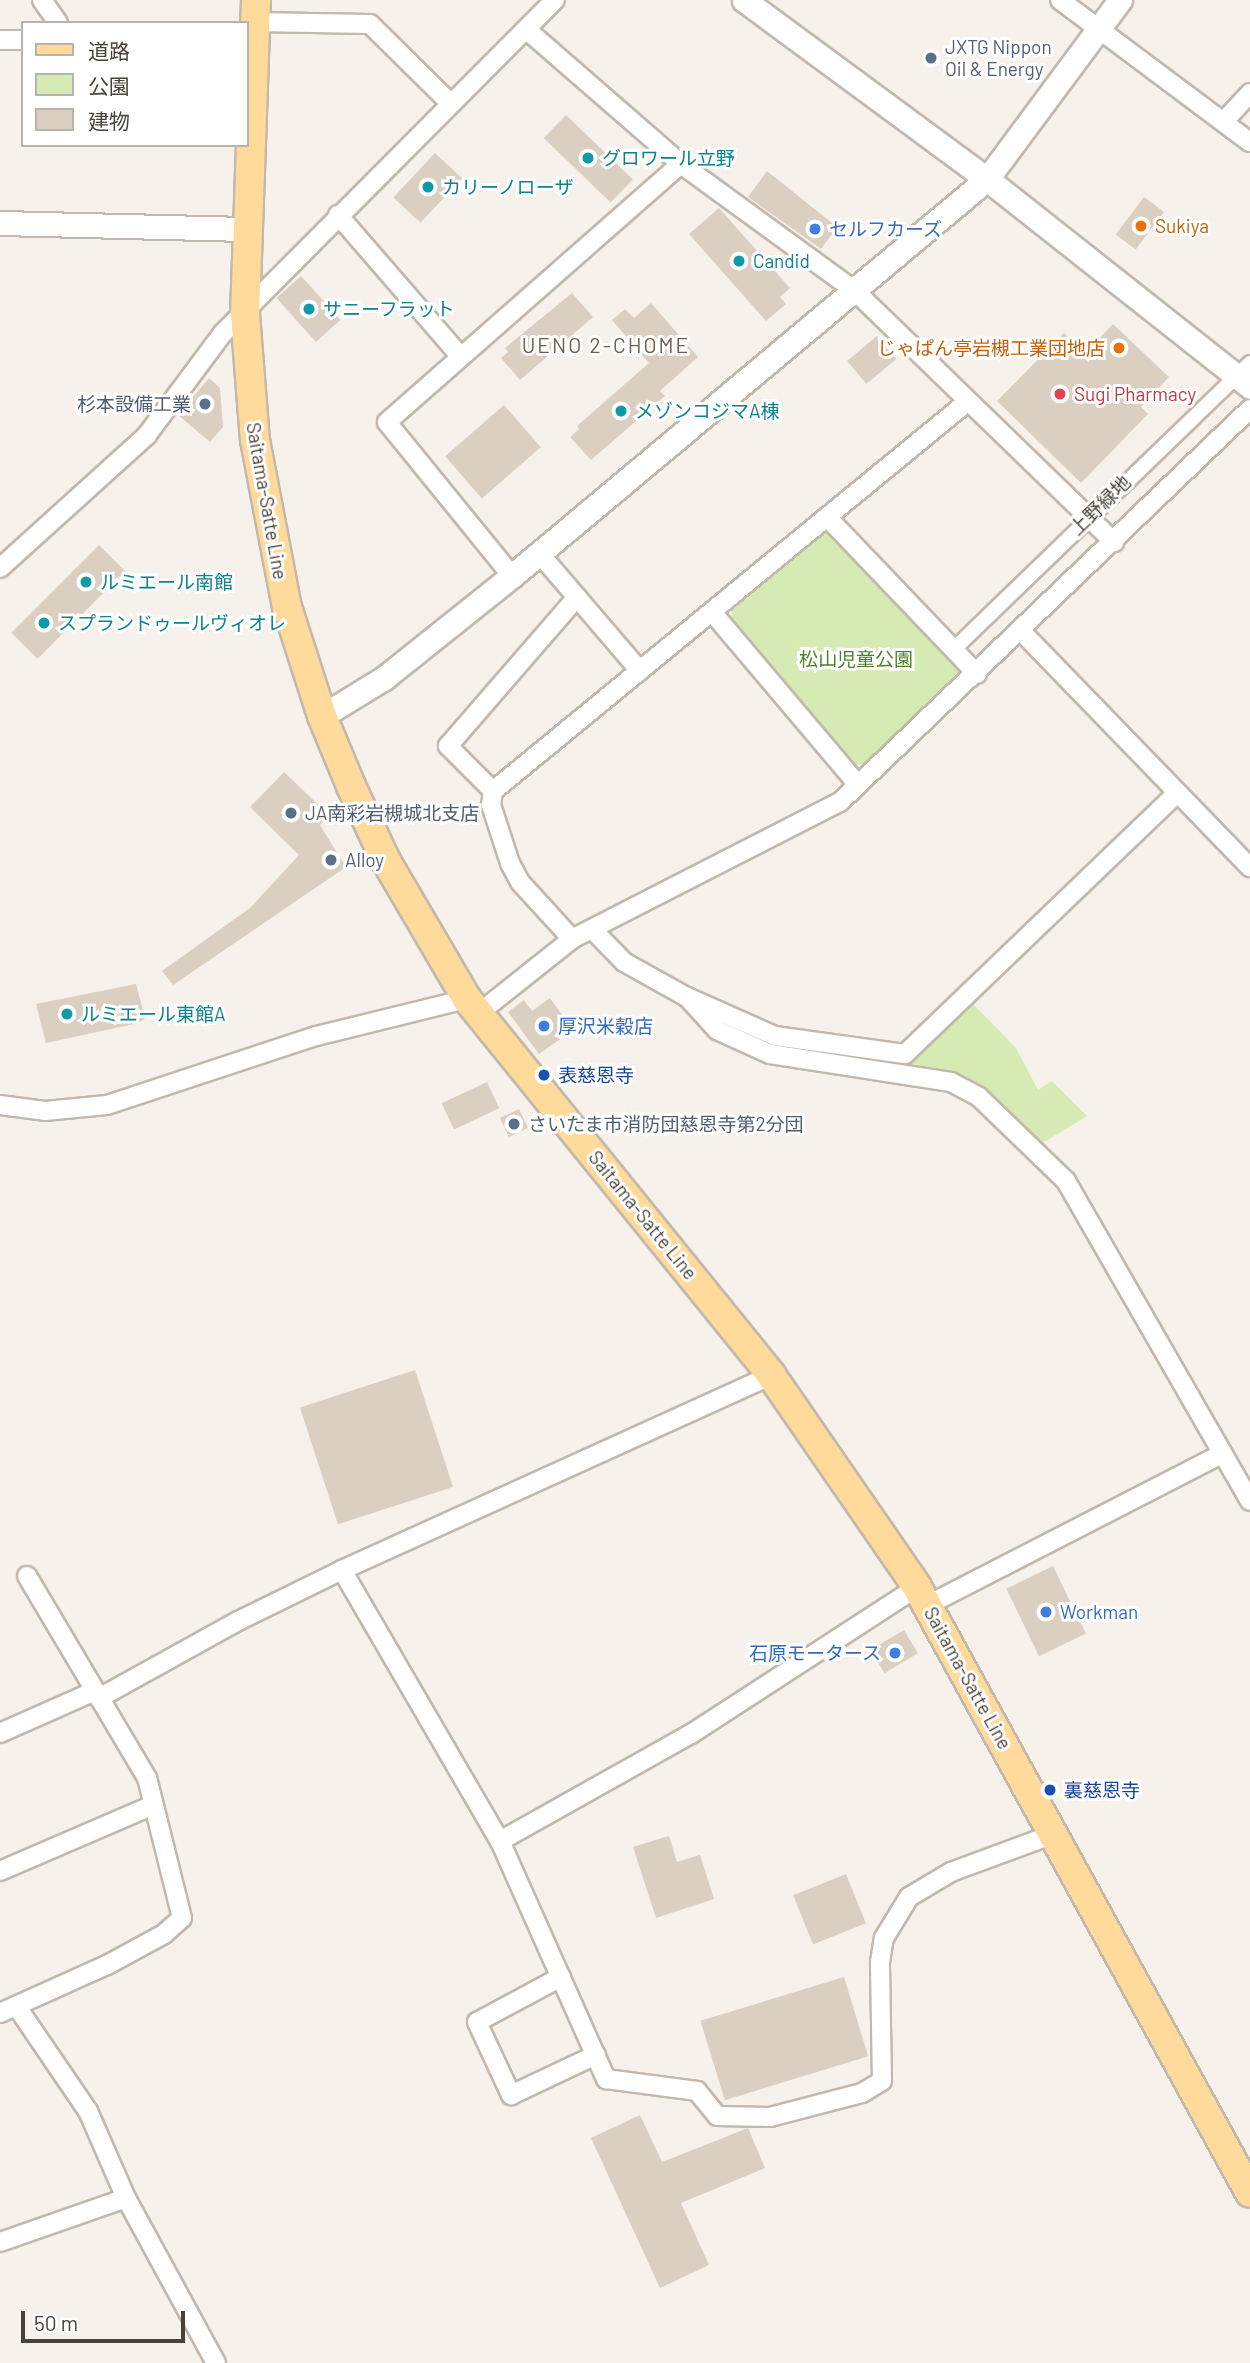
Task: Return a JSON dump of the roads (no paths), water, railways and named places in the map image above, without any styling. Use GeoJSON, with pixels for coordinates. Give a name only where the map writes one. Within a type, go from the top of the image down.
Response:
{"type":"FeatureCollection","features":[{"type":"Feature","properties":{"kind":"main road","name":"Saitama-Satte Line"},"geometry":{"type":"LineString","coordinates":[[248,103],[256,11]]}},
{"type":"Feature","properties":{"kind":"main road","name":"Saitama-Satte Line"},"geometry":{"type":"LineString","coordinates":[[244,149],[247,229],[245,314],[255,440],[274,552],[322,716],[386,861],[473,1006],[771,1375],[923,1596],[1250,2193]]}},
{"type":"Feature","properties":{"kind":"street"},"geometry":{"type":"LineString","coordinates":[[42,0],[57,21]]}},
{"type":"Feature","properties":{"kind":"street"},"geometry":{"type":"LineString","coordinates":[[0,568],[147,435],[223,333],[245,314],[338,215],[555,0]]}},
{"type":"Feature","properties":{"kind":"street"},"geometry":{"type":"LineString","coordinates":[[744,0],[1246,375]]}},
{"type":"Feature","properties":{"kind":"street"},"geometry":{"type":"LineString","coordinates":[[1060,0],[1250,142]]}},
{"type":"Feature","properties":{"kind":"street"},"geometry":{"type":"LineString","coordinates":[[322,716],[384,678],[512,576],[987,179],[1120,0]]}},
{"type":"Feature","properties":{"kind":"street"},"geometry":{"type":"LineString","coordinates":[[256,11],[370,24],[451,104]]}},
{"type":"Feature","properties":{"kind":"street"},"geometry":{"type":"LineString","coordinates":[[527,30],[681,164],[855,291],[1114,542]]}},
{"type":"Feature","properties":{"kind":"street"},"geometry":{"type":"LineString","coordinates":[[0,40],[21,40]]}},
{"type":"Feature","properties":{"kind":"street"},"geometry":{"type":"LineString","coordinates":[[1225,121],[1250,93]]}},
{"type":"Feature","properties":{"kind":"street"},"geometry":{"type":"LineString","coordinates":[[512,576],[387,422],[681,164]]}},
{"type":"Feature","properties":{"kind":"street"},"geometry":{"type":"LineString","coordinates":[[338,215],[460,356]]}},
{"type":"Feature","properties":{"kind":"street"},"geometry":{"type":"LineString","coordinates":[[0,223],[247,229]]}},
{"type":"Feature","properties":{"kind":"street","name":"上野緑地"},"geometry":{"type":"LineString","coordinates":[[953,650],[1088,516],[1246,375]]}},
{"type":"Feature","properties":{"kind":"street"},"geometry":{"type":"LineString","coordinates":[[572,939],[520,882],[510,863],[491,805],[493,791],[967,402]]}},
{"type":"Feature","properties":{"kind":"street"},"geometry":{"type":"LineString","coordinates":[[0,1105],[45,1111],[107,1105],[316,1036],[473,1006],[572,939],[840,802],[1250,409]]}},
{"type":"Feature","properties":{"kind":"street"},"geometry":{"type":"LineString","coordinates":[[827,517],[976,674]]}},
{"type":"Feature","properties":{"kind":"street"},"geometry":{"type":"LineString","coordinates":[[540,553],[640,671]]}},
{"type":"Feature","properties":{"kind":"street"},"geometry":{"type":"LineString","coordinates":[[493,791],[448,746],[577,597]]}},
{"type":"Feature","properties":{"kind":"street"},"geometry":{"type":"LineString","coordinates":[[712,612],[858,785]]}},
{"type":"Feature","properties":{"kind":"street"},"geometry":{"type":"LineString","coordinates":[[1021,631],[1177,793],[1247,855]]}},
{"type":"Feature","properties":{"kind":"street"},"geometry":{"type":"LineString","coordinates":[[592,929],[624,962],[687,997],[775,1036],[905,1054],[1177,793]]}},
{"type":"Feature","properties":{"kind":"street"},"geometry":{"type":"LineString","coordinates":[[687,997],[717,1030],[770,1054],[951,1083],[979,1097],[1066,1181],[1250,1501]]}},
{"type":"Feature","properties":{"kind":"street"},"geometry":{"type":"LineString","coordinates":[[0,1733],[97,1695],[342,1570],[771,1375]]}},
{"type":"Feature","properties":{"kind":"street"},"geometry":{"type":"LineString","coordinates":[[500,1841],[691,1734],[923,1596],[1223,1454]]}},
{"type":"Feature","properties":{"kind":"street"},"geometry":{"type":"LineString","coordinates":[[342,1570],[500,1841],[606,2079],[697,2091],[717,2116],[770,2117],[862,2092],[882,2081],[880,1962],[884,1938],[909,1896],[951,1872],[1054,1834]]}},
{"type":"Feature","properties":{"kind":"street"},"geometry":{"type":"LineString","coordinates":[[27,1576],[147,1779],[182,1918],[164,1934],[107,1965],[8,2010],[88,2111],[125,2199],[216,2363]]}},
{"type":"Feature","properties":{"kind":"street"},"geometry":{"type":"LineString","coordinates":[[0,1871],[153,1805]]}},
{"type":"Feature","properties":{"kind":"street"},"geometry":{"type":"LineString","coordinates":[[561,1978],[477,2022],[511,2095],[596,2055]]}},
{"type":"Feature","properties":{"kind":"street"},"geometry":{"type":"LineString","coordinates":[[0,2242],[125,2199]]}},
{"type":"Feature","properties":{"kind":"place","name":"JXTG Nippon Oil & Energy"},"geometry":{"type":"Point","coordinates":[931,58]}},
{"type":"Feature","properties":{"kind":"place","name":"グロワール立野"},"geometry":{"type":"Point","coordinates":[588,158]}},
{"type":"Feature","properties":{"kind":"place","name":"カリーノローザ"},"geometry":{"type":"Point","coordinates":[428,187]}},
{"type":"Feature","properties":{"kind":"place","name":"Sukiya"},"geometry":{"type":"Point","coordinates":[1141,226]}},
{"type":"Feature","properties":{"kind":"place","name":"セルフカーズ"},"geometry":{"type":"Point","coordinates":[815,229]}},
{"type":"Feature","properties":{"kind":"place","name":"Candid"},"geometry":{"type":"Point","coordinates":[739,261]}},
{"type":"Feature","properties":{"kind":"place","name":"サニーフラット"},"geometry":{"type":"Point","coordinates":[309,309]}},
{"type":"Feature","properties":{"kind":"place","name":"じゃぱん亭岩槻工業団地店"},"geometry":{"type":"Point","coordinates":[1119,348]}},
{"type":"Feature","properties":{"kind":"place","name":"Sugi Pharmacy"},"geometry":{"type":"Point","coordinates":[1060,394]}},
{"type":"Feature","properties":{"kind":"place","name":"杉本設備工業"},"geometry":{"type":"Point","coordinates":[205,404]}},
{"type":"Feature","properties":{"kind":"place","name":"メゾンコジマA棟"},"geometry":{"type":"Point","coordinates":[621,411]}},
{"type":"Feature","properties":{"kind":"place","name":"ルミエール南館"},"geometry":{"type":"Point","coordinates":[86,582]}},
{"type":"Feature","properties":{"kind":"place","name":"スプランドゥールヴィオレ"},"geometry":{"type":"Point","coordinates":[44,623]}},
{"type":"Feature","properties":{"kind":"place","name":"JA南彩岩槻城北支店"},"geometry":{"type":"Point","coordinates":[291,813]}},
{"type":"Feature","properties":{"kind":"place","name":"Alloy"},"geometry":{"type":"Point","coordinates":[331,860]}},
{"type":"Feature","properties":{"kind":"place","name":"ルミエール東館A"},"geometry":{"type":"Point","coordinates":[67,1014]}},
{"type":"Feature","properties":{"kind":"place","name":"厚沢米穀店"},"geometry":{"type":"Point","coordinates":[544,1026]}},
{"type":"Feature","properties":{"kind":"place","name":"表慈恩寺"},"geometry":{"type":"Point","coordinates":[544,1075]}},
{"type":"Feature","properties":{"kind":"place","name":"さいたま市消防団慈恩寺第2分団"},"geometry":{"type":"Point","coordinates":[514,1124]}},
{"type":"Feature","properties":{"kind":"place","name":"Workman"},"geometry":{"type":"Point","coordinates":[1046,1612]}},
{"type":"Feature","properties":{"kind":"place","name":"石原モータース"},"geometry":{"type":"Point","coordinates":[895,1653]}},
{"type":"Feature","properties":{"kind":"place","name":"裏慈恩寺"},"geometry":{"type":"Point","coordinates":[1050,1790]}},
{"type":"Feature","properties":{"kind":"district","name":"UENO 2-CHOME"},"geometry":{"type":"Point","coordinates":[606,345]}},
{"type":"Feature","properties":{"kind":"park label","name":"松山児童公園"},"geometry":{"type":"Point","coordinates":[856,659]}}]}
